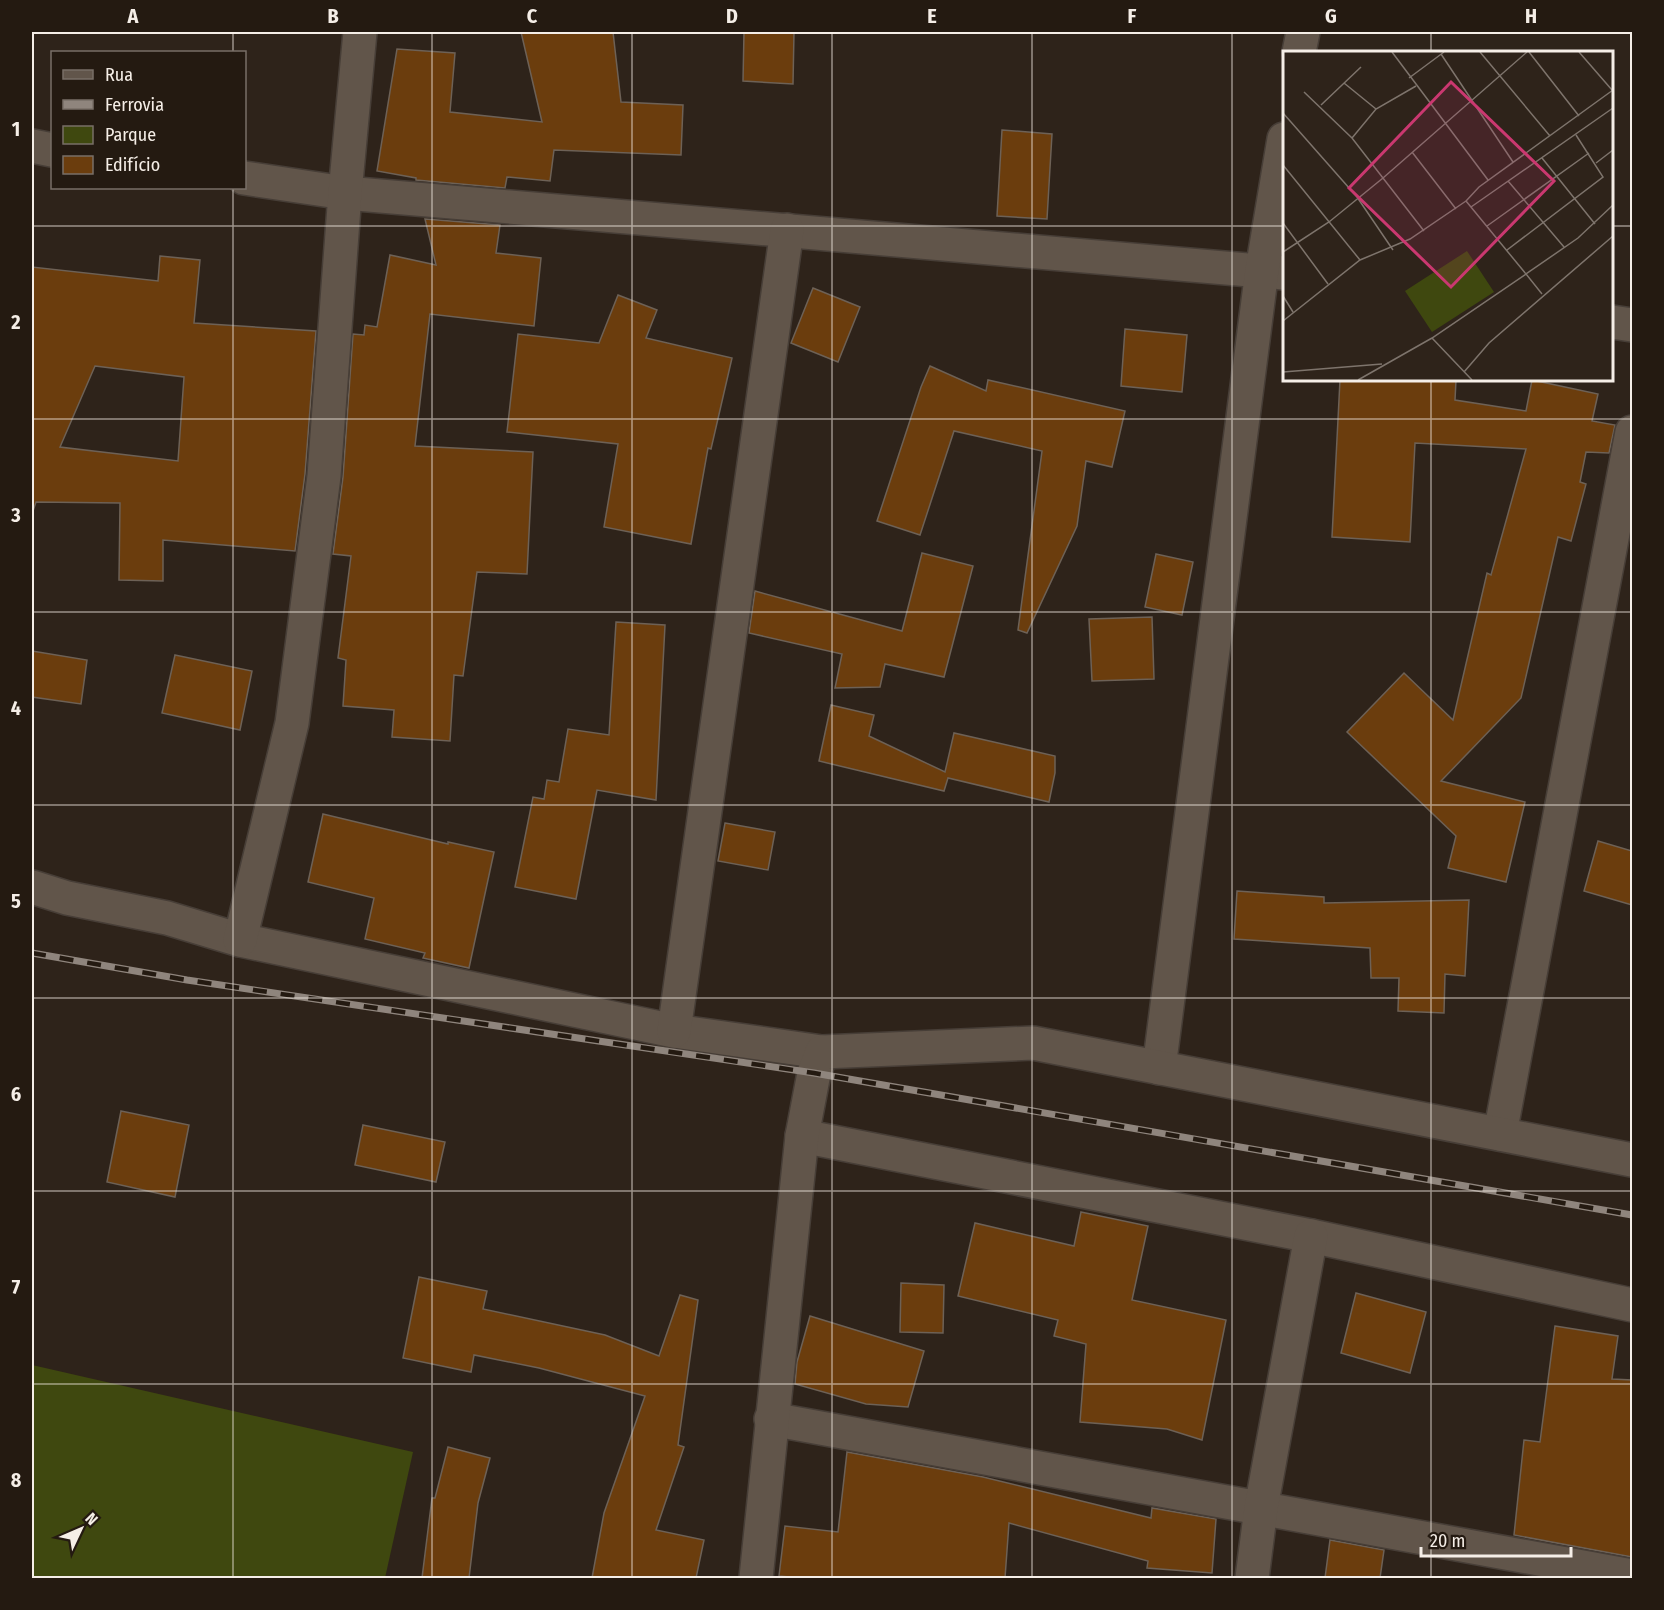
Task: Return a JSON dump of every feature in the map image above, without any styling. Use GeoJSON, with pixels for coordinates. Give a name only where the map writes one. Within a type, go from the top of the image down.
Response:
{"type":"FeatureCollection","features":[{"type":"Feature","properties":{"kind":"street"},"geometry":{"type":"LineString","coordinates":[[240,940],[292,723],[324,476],[345,193],[360,32]]}},
{"type":"Feature","properties":{"kind":"street"},"geometry":{"type":"LineString","coordinates":[[1299,51],[1303,32]]}},
{"type":"Feature","properties":{"kind":"street"},"geometry":{"type":"LineString","coordinates":[[32,147],[51,150]]}},
{"type":"Feature","properties":{"kind":"street"},"geometry":{"type":"LineString","coordinates":[[1159,1068],[1273,271],[1283,151]]}},
{"type":"Feature","properties":{"kind":"street"},"geometry":{"type":"LineString","coordinates":[[246,178],[345,193],[1273,271]]}},
{"type":"Feature","properties":{"kind":"street"},"geometry":{"type":"LineString","coordinates":[[674,1031],[787,230]]}},
{"type":"Feature","properties":{"kind":"street"},"geometry":{"type":"LineString","coordinates":[[1613,322],[1632,325]]}},
{"type":"Feature","properties":{"kind":"street"},"geometry":{"type":"LineString","coordinates":[[1500,1134],[1632,432]]}},
{"type":"Feature","properties":{"kind":"street"},"geometry":{"type":"LineString","coordinates":[[32,887],[67,898],[167,918],[240,940],[674,1031],[822,1052],[1033,1043],[1632,1160]]}},
{"type":"Feature","properties":{"kind":"street"},"geometry":{"type":"LineString","coordinates":[[756,1578],[802,1136],[814,1073],[822,1052]]}},
{"type":"Feature","properties":{"kind":"street"},"geometry":{"type":"LineString","coordinates":[[802,1136],[1311,1236],[1632,1305]]}},
{"type":"Feature","properties":{"kind":"street"},"geometry":{"type":"LineString","coordinates":[[1252,1578],[1261,1508],[1311,1236]]}},
{"type":"Feature","properties":{"kind":"street"},"geometry":{"type":"LineString","coordinates":[[771,1419],[1632,1576]]}},
{"type":"Feature","properties":{"kind":"green space"},"geometry":{"type":"Polygon","coordinates":[[[32,1365],[413,1452],[385,1578],[32,1578],[32,1365]]]}},
{"type":"Feature","properties":{"kind":"building"},"geometry":{"type":"Polygon","coordinates":[[[521,32],[613,32],[621,102],[683,105],[681,155],[554,150],[550,181],[507,177],[505,188],[416,180],[416,178],[377,171],[397,49],[455,53],[450,112],[542,122],[521,32]]]}},
{"type":"Feature","properties":{"kind":"building"},"geometry":{"type":"Polygon","coordinates":[[[744,32],[794,32],[793,84],[743,81],[744,32]]]}},
{"type":"Feature","properties":{"kind":"building"},"geometry":{"type":"Polygon","coordinates":[[[1002,130],[1052,134],[1047,219],[997,216],[1002,130]]]}},
{"type":"Feature","properties":{"kind":"building"},"geometry":{"type":"Polygon","coordinates":[[[425,219],[500,225],[496,253],[541,258],[534,326],[430,314],[415,446],[533,452],[527,574],[477,572],[463,676],[454,675],[450,741],[392,737],[394,710],[343,706],[346,660],[338,658],[351,556],[333,554],[343,477],[353,334],[364,335],[365,325],[377,327],[390,255],[436,265],[425,219]]]}},
{"type":"Feature","properties":{"kind":"building"},"geometry":{"type":"Polygon","coordinates":[[[160,256],[200,260],[194,323],[316,331],[305,474],[295,551],[163,540],[163,581],[119,580],[120,503],[36,502],[32,514],[32,267],[158,281],[160,256]],[[95,366],[60,447],[178,461],[184,377],[95,366]]]}},
{"type":"Feature","properties":{"kind":"building"},"geometry":{"type":"Polygon","coordinates":[[[813,288],[860,307],[838,362],[791,343],[813,288]]]}},
{"type":"Feature","properties":{"kind":"building"},"geometry":{"type":"Polygon","coordinates":[[[618,295],[657,310],[646,338],[732,358],[711,449],[708,448],[691,544],[604,527],[618,444],[507,432],[518,334],[599,343],[618,295]]]}},
{"type":"Feature","properties":{"kind":"building"},"geometry":{"type":"Polygon","coordinates":[[[1125,329],[1187,335],[1182,392],[1121,386],[1125,329]]]}},
{"type":"Feature","properties":{"kind":"building"},"geometry":{"type":"Polygon","coordinates":[[[930,366],[986,391],[988,380],[1125,411],[1112,467],[1086,461],[1077,526],[1027,633],[1018,630],[1042,451],[954,431],[920,535],[877,521],[930,366]]]}},
{"type":"Feature","properties":{"kind":"building"},"geometry":{"type":"Polygon","coordinates":[[[1340,381],[1456,381],[1455,400],[1526,411],[1532,381],[1537,381],[1598,394],[1592,421],[1615,425],[1609,453],[1586,452],[1580,482],[1586,484],[1571,541],[1558,537],[1521,698],[1441,781],[1525,802],[1506,882],[1448,868],[1456,836],[1347,732],[1404,673],[1453,720],[1487,573],[1491,575],[1526,449],[1415,443],[1410,542],[1332,537],[1340,381]]]}},
{"type":"Feature","properties":{"kind":"building"},"geometry":{"type":"Polygon","coordinates":[[[922,553],[973,566],[944,677],[885,664],[880,687],[835,688],[842,654],[749,633],[755,591],[902,631],[922,553]]]}},
{"type":"Feature","properties":{"kind":"building"},"geometry":{"type":"Polygon","coordinates":[[[1156,554],[1193,562],[1182,615],[1145,607],[1156,554]]]}},
{"type":"Feature","properties":{"kind":"building"},"geometry":{"type":"Polygon","coordinates":[[[1152,617],[1154,679],[1092,681],[1089,619],[1152,617]]]}},
{"type":"Feature","properties":{"kind":"building"},"geometry":{"type":"Polygon","coordinates":[[[616,622],[665,625],[656,800],[597,790],[576,899],[515,887],[533,797],[544,799],[547,780],[559,782],[568,729],[609,735],[616,622]]]}},
{"type":"Feature","properties":{"kind":"building"},"geometry":{"type":"Polygon","coordinates":[[[32,651],[87,660],[81,704],[32,697],[32,651]]]}},
{"type":"Feature","properties":{"kind":"building"},"geometry":{"type":"Polygon","coordinates":[[[175,655],[252,671],[240,730],[162,713],[175,655]]]}},
{"type":"Feature","properties":{"kind":"building"},"geometry":{"type":"Polygon","coordinates":[[[831,705],[874,715],[869,736],[945,772],[954,733],[1055,756],[1055,773],[1049,802],[948,778],[944,791],[819,761],[831,705]]]}},
{"type":"Feature","properties":{"kind":"building"},"geometry":{"type":"Polygon","coordinates":[[[323,814],[448,844],[448,842],[494,852],[469,968],[423,958],[425,953],[365,939],[374,898],[308,882],[323,814]]]}},
{"type":"Feature","properties":{"kind":"building"},"geometry":{"type":"Polygon","coordinates":[[[725,823],[775,832],[768,870],[718,861],[725,823]]]}},
{"type":"Feature","properties":{"kind":"building"},"geometry":{"type":"Polygon","coordinates":[[[1598,841],[1632,851],[1632,905],[1584,891],[1598,841]]]}},
{"type":"Feature","properties":{"kind":"building"},"geometry":{"type":"Polygon","coordinates":[[[1237,891],[1324,897],[1324,903],[1469,900],[1465,976],[1445,974],[1444,1013],[1398,1011],[1399,978],[1371,978],[1370,948],[1234,939],[1237,891]]]}},
{"type":"Feature","properties":{"kind":"building"},"geometry":{"type":"Polygon","coordinates":[[[121,1111],[189,1125],[175,1197],[107,1182],[121,1111]]]}},
{"type":"Feature","properties":{"kind":"building"},"geometry":{"type":"Polygon","coordinates":[[[363,1125],[445,1142],[436,1182],[355,1165],[363,1125]]]}},
{"type":"Feature","properties":{"kind":"building"},"geometry":{"type":"Polygon","coordinates":[[[1081,1212],[1148,1226],[1132,1300],[1226,1320],[1202,1440],[1167,1429],[1080,1422],[1086,1344],[1054,1336],[1058,1320],[958,1296],[975,1223],[1074,1246],[1081,1212]]]}},
{"type":"Feature","properties":{"kind":"building"},"geometry":{"type":"Polygon","coordinates":[[[419,1277],[487,1291],[483,1309],[605,1335],[659,1356],[680,1295],[698,1300],[678,1445],[684,1447],[656,1530],[704,1540],[696,1578],[592,1578],[604,1513],[645,1396],[539,1368],[474,1355],[471,1372],[403,1358],[419,1277]]]}},
{"type":"Feature","properties":{"kind":"building"},"geometry":{"type":"Polygon","coordinates":[[[901,1283],[944,1285],[943,1333],[900,1332],[901,1283]]]}},
{"type":"Feature","properties":{"kind":"building"},"geometry":{"type":"Polygon","coordinates":[[[1356,1293],[1426,1312],[1410,1373],[1341,1353],[1356,1293]]]}},
{"type":"Feature","properties":{"kind":"building"},"geometry":{"type":"Polygon","coordinates":[[[810,1316],[924,1351],[908,1407],[866,1404],[795,1384],[797,1362],[810,1316]]]}},
{"type":"Feature","properties":{"kind":"building"},"geometry":{"type":"Polygon","coordinates":[[[1555,1326],[1618,1336],[1612,1379],[1632,1380],[1632,1557],[1514,1535],[1524,1440],[1540,1442],[1555,1326]]]}},
{"type":"Feature","properties":{"kind":"building"},"geometry":{"type":"Polygon","coordinates":[[[448,1447],[490,1458],[478,1503],[469,1578],[422,1578],[432,1498],[435,1498],[448,1447]]]}},
{"type":"Feature","properties":{"kind":"building"},"geometry":{"type":"Polygon","coordinates":[[[847,1452],[983,1477],[1151,1518],[1152,1508],[1216,1519],[1212,1573],[1147,1568],[1148,1561],[1009,1523],[1005,1578],[800,1578],[779,1576],[785,1526],[838,1532],[847,1452]]]}},
{"type":"Feature","properties":{"kind":"building"},"geometry":{"type":"Polygon","coordinates":[[[1330,1540],[1384,1550],[1380,1578],[1325,1578],[1330,1540]]]}},
{"type":"Feature","properties":{"kind":"railway"},"geometry":{"type":"LineString","coordinates":[[32,953],[187,980],[814,1073],[1632,1215]]}}]}
